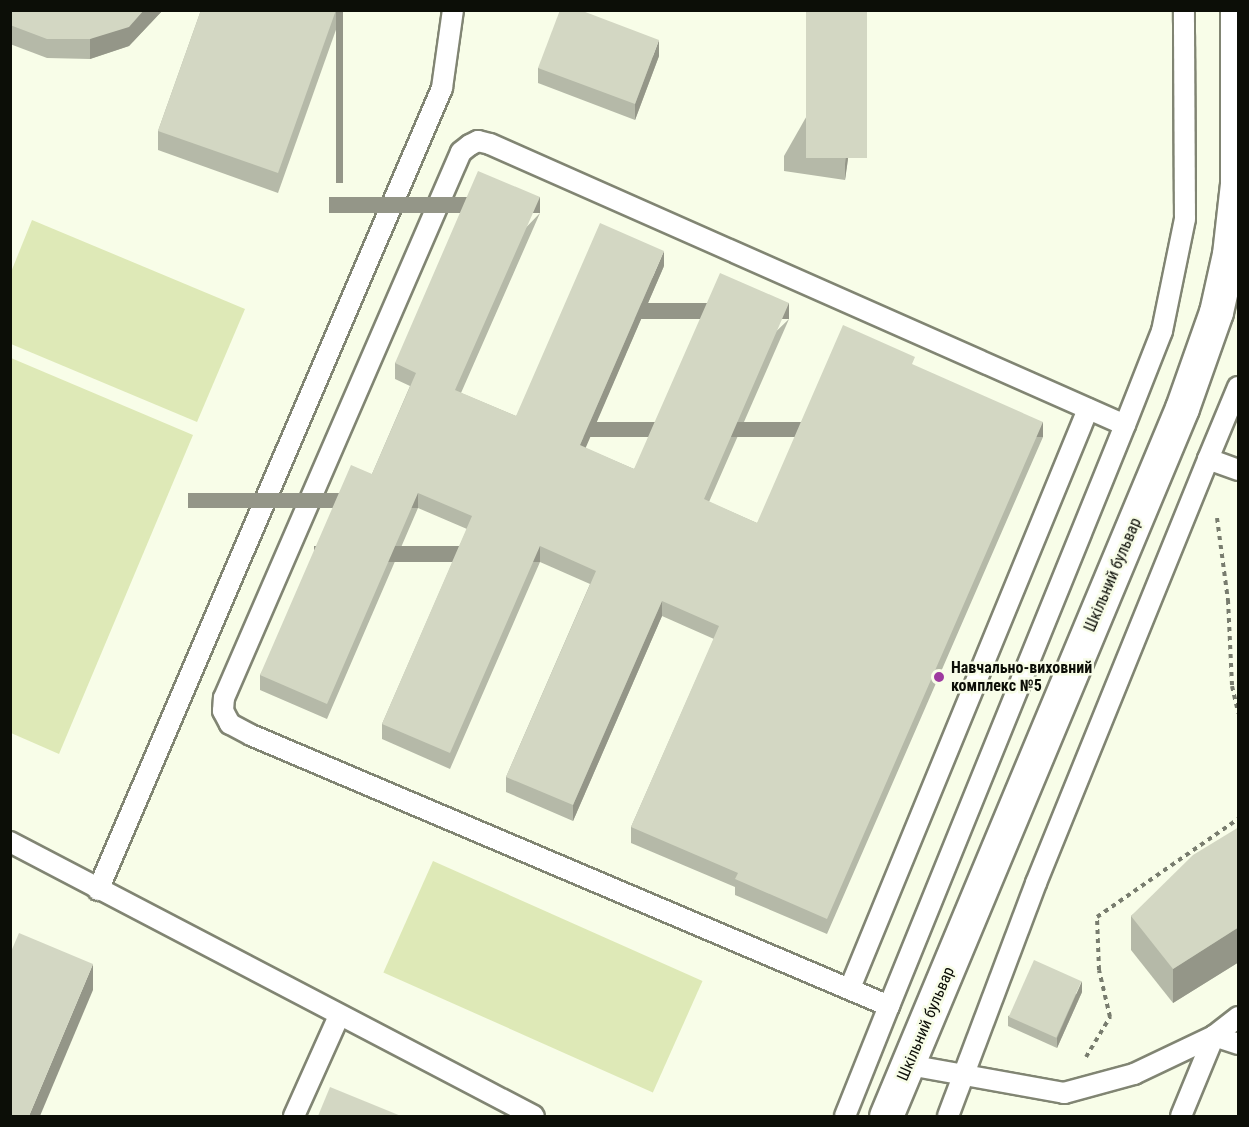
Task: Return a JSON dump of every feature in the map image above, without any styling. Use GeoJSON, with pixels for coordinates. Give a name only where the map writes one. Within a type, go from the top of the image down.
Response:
{"type":"FeatureCollection","features":[{"type":"Feature","properties":{"kind":"street","name":"Шкільний бульвар"},"geometry":{"type":"LineString","coordinates":[[886,1116],[1182,408],[1216,312],[1229,254],[1237,184],[1237,10]]}},
{"type":"Feature","properties":{"kind":"lane"},"geometry":{"type":"LineString","coordinates":[[98,890],[442,88],[453,10]]}},
{"type":"Feature","properties":{"kind":"lane"},"geometry":{"type":"LineString","coordinates":[[845,1116],[1162,332],[1185,219],[1184,10]]}},
{"type":"Feature","properties":{"kind":"lane"},"geometry":{"type":"LineString","coordinates":[[889,1006],[251,735],[230,724],[223,711],[224,698],[461,152],[478,141],[1125,425]]}},
{"type":"Feature","properties":{"kind":"lane"},"geometry":{"type":"LineString","coordinates":[[948,1116],[1040,872],[1239,387]]}},
{"type":"Feature","properties":{"kind":"lane"},"geometry":{"type":"LineString","coordinates":[[850,988],[1088,409]]}},
{"type":"Feature","properties":{"kind":"lane"},"geometry":{"type":"LineString","coordinates":[[1208,459],[1239,470]]}},
{"type":"Feature","properties":{"kind":"lane"},"geometry":{"type":"LineString","coordinates":[[10,842],[534,1116]]}},
{"type":"Feature","properties":{"kind":"lane"},"geometry":{"type":"LineString","coordinates":[[294,1116],[339,1016]]}},
{"type":"Feature","properties":{"kind":"lane"},"geometry":{"type":"LineString","coordinates":[[909,1065],[963,1077],[1064,1093],[1134,1074],[1214,1036],[1239,1017]]}},
{"type":"Feature","properties":{"kind":"lane"},"geometry":{"type":"LineString","coordinates":[[1214,1036],[1239,1044]]}},
{"type":"Feature","properties":{"kind":"lane"},"geometry":{"type":"LineString","coordinates":[[1181,1116],[1214,1036]]}},
{"type":"Feature","properties":{"kind":"path"},"geometry":{"type":"LineString","coordinates":[[1208,459],[1228,600],[1232,686],[1239,713]]}},
{"type":"Feature","properties":{"kind":"path"},"geometry":{"type":"LineString","coordinates":[[1064,1093],[1110,1017],[1099,970],[1097,917],[1239,819]]}},
{"type":"Feature","properties":{"kind":"green space"},"geometry":{"type":"Polygon","coordinates":[[[32,220],[245,309],[197,422],[11,344],[11,272],[32,220]]]}},
{"type":"Feature","properties":{"kind":"green space"},"geometry":{"type":"Polygon","coordinates":[[[11,358],[193,435],[59,754],[11,733],[11,358]]]}},
{"type":"Feature","properties":{"kind":"green space"},"geometry":{"type":"Polygon","coordinates":[[[433,861],[702,981],[653,1092],[383,972],[433,861]]]}},
{"type":"Feature","properties":{"kind":"building"},"geometry":{"type":"Polygon","coordinates":[[[10,10],[144,10],[129,27],[90,39],[47,39],[10,25],[10,10]]]}},
{"type":"Feature","properties":{"kind":"building"},"geometry":{"type":"Polygon","coordinates":[[[201,10],[336,10],[278,173],[158,131],[201,10]]]}},
{"type":"Feature","properties":{"kind":"building"},"geometry":{"type":"Polygon","coordinates":[[[560,10],[580,10],[659,40],[635,104],[538,68],[560,10]]]}},
{"type":"Feature","properties":{"kind":"building"},"geometry":{"type":"Polygon","coordinates":[[[806,10],[867,10],[867,158],[806,158],[806,10]]]}},
{"type":"Feature","properties":{"kind":"building"},"geometry":{"type":"Polygon","coordinates":[[[478,171],[540,197],[455,390],[516,416],[600,223],[664,251],[580,445],[634,469],[720,273],[789,303],[704,499],[757,523],[843,325],[915,357],[912,364],[1043,422],[827,919],[735,879],[738,873],[631,827],[719,626],[662,601],[573,805],[506,777],[596,571],[540,546],[450,753],[382,724],[472,516],[418,493],[327,704],[260,675],[351,465],[372,474],[416,373],[395,363],[478,171]]]}},
{"type":"Feature","properties":{"kind":"building"},"geometry":{"type":"Polygon","coordinates":[[[1239,827],[1239,927],[1173,969],[1131,916],[1193,855],[1239,827]]]}},
{"type":"Feature","properties":{"kind":"building"},"geometry":{"type":"Polygon","coordinates":[[[19,933],[93,964],[29,1116],[10,1116],[10,954],[19,933]]]}},
{"type":"Feature","properties":{"kind":"building"},"geometry":{"type":"Polygon","coordinates":[[[1034,960],[1082,981],[1056,1038],[1009,1017],[1034,960]]]}},
{"type":"Feature","properties":{"kind":"building"},"geometry":{"type":"Polygon","coordinates":[[[330,1087],[401,1116],[318,1116],[330,1087]]]}},
{"type":"Feature","properties":{"kind":"place","name":"Навчально-виховний комплекс №5"},"geometry":{"type":"Point","coordinates":[939,677]}}]}
